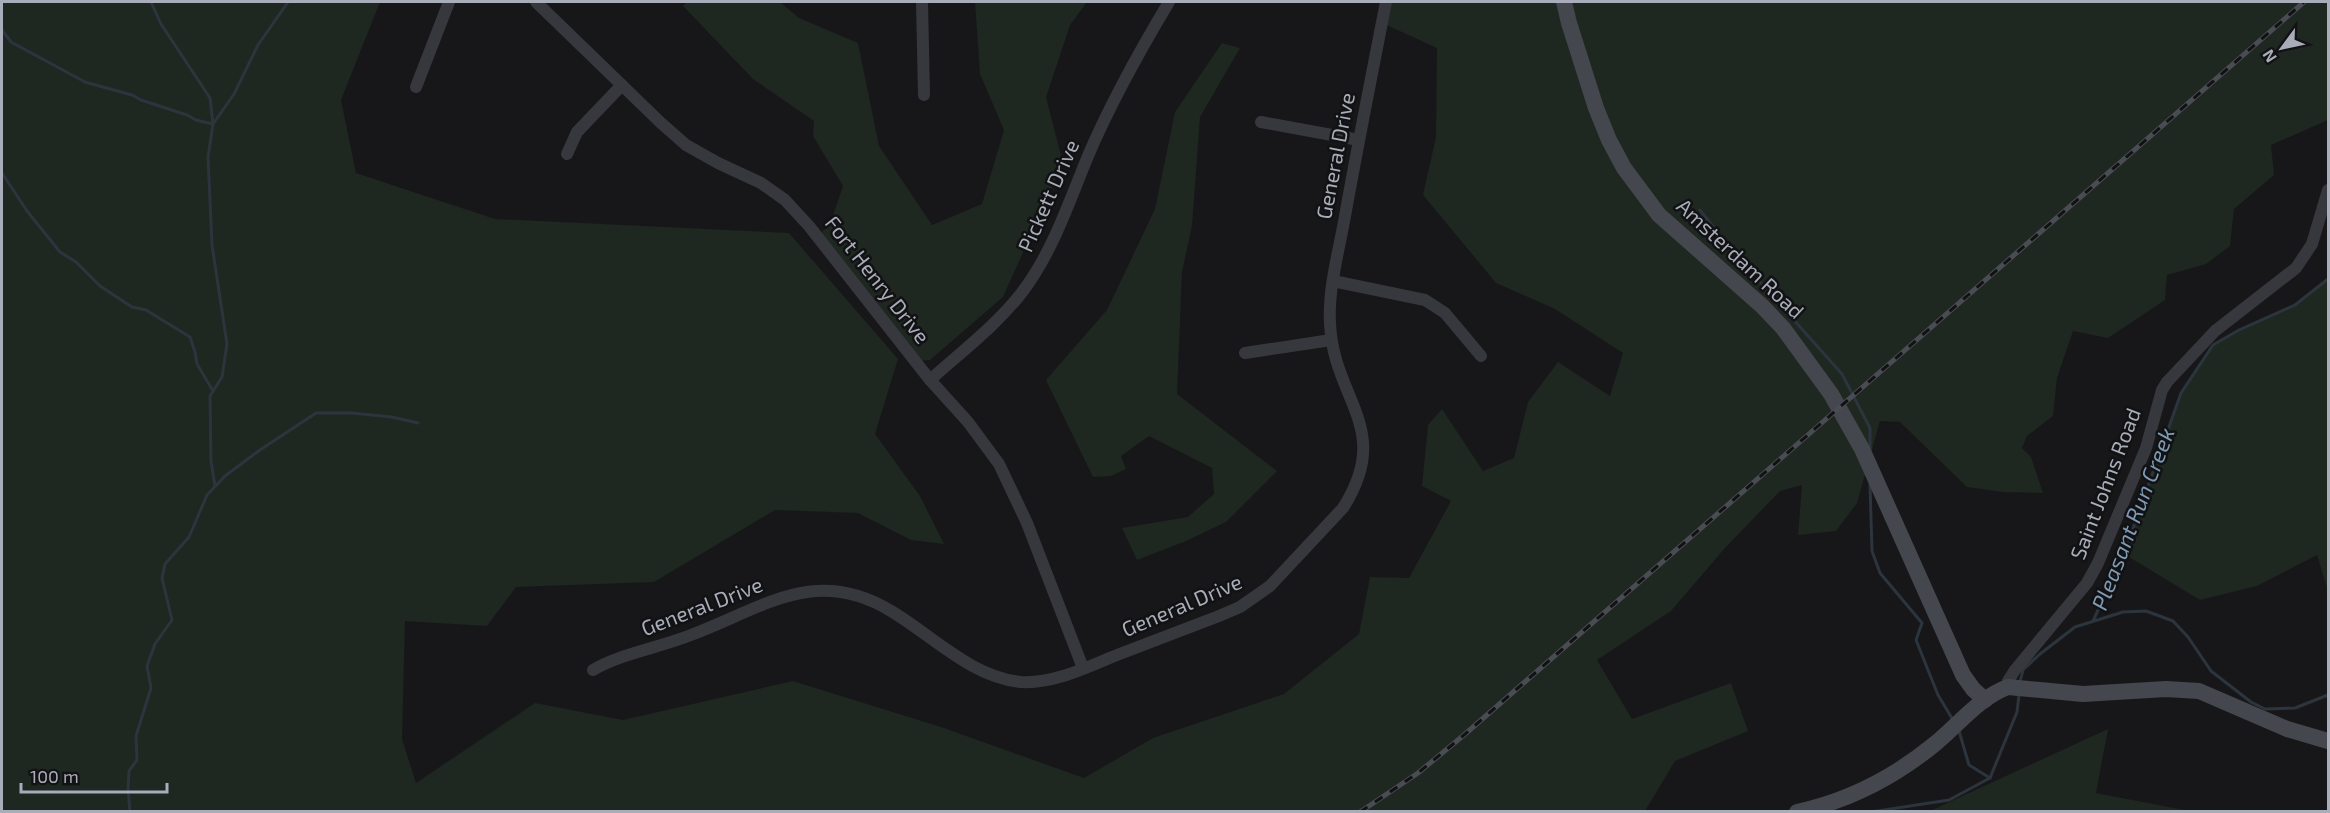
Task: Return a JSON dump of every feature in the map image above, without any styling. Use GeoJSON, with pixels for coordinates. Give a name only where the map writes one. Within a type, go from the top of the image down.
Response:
{"type":"FeatureCollection","features":[{"type":"Feature","properties":{"kind":"street"},"geometry":{"type":"LineString","coordinates":[[416,87],[449,2]]}},
{"type":"Feature","properties":{"kind":"street","name":"Fort Henry Drive"},"geometry":{"type":"LineString","coordinates":[[536,2],[686,145],[760,183],[796,211],[930,380],[984,443],[1012,488],[1083,668]]}},
{"type":"Feature","properties":{"kind":"street"},"geometry":{"type":"LineString","coordinates":[[922,2],[924,95]]}},
{"type":"Feature","properties":{"kind":"street","name":"Pickett Drive"},"geometry":{"type":"LineString","coordinates":[[930,380],[1002,315],[1040,267],[1056,235],[1110,107],[1169,2]]}},
{"type":"Feature","properties":{"kind":"street","name":"General Drive"},"geometry":{"type":"LineString","coordinates":[[593,670],[611,660],[689,636],[787,595],[810,590],[836,590],[862,596],[890,610],[974,667],[1000,678],[1023,682],[1040,681],[1083,668],[1240,607],[1270,586],[1342,508],[1351,495],[1362,465],[1361,425],[1342,381],[1331,340],[1330,306],[1386,2]]}},
{"type":"Feature","properties":{"kind":"street","name":"Amsterdam Road"},"geometry":{"type":"LineString","coordinates":[[1564,2],[1596,108],[1624,168],[1659,215],[1762,306],[1783,328],[1831,394],[1862,449],[1963,675],[1985,700]]}},
{"type":"Feature","properties":{"kind":"street"},"geometry":{"type":"LineString","coordinates":[[567,154],[577,132],[622,86]]}},
{"type":"Feature","properties":{"kind":"street"},"geometry":{"type":"LineString","coordinates":[[1261,122],[1359,140]]}},
{"type":"Feature","properties":{"kind":"street","name":"Saint Johns Road"},"geometry":{"type":"LineString","coordinates":[[2017,688],[2008,681],[2015,670],[2087,583],[2098,563],[2146,448],[2162,390],[2215,331],[2296,268],[2312,244],[2328,190]]}},
{"type":"Feature","properties":{"kind":"street"},"geometry":{"type":"LineString","coordinates":[[1333,281],[1425,300],[1445,313],[1481,356]]}},
{"type":"Feature","properties":{"kind":"street"},"geometry":{"type":"LineString","coordinates":[[1245,353],[1331,340]]}},
{"type":"Feature","properties":{"kind":"street"},"geometry":{"type":"LineString","coordinates":[[1797,812],[1862,791],[1907,766],[1999,690],[2017,688],[2083,694],[2166,689],[2199,691],[2287,729],[2328,741]]}},
{"type":"Feature","properties":{"kind":"shaded area"},"geometry":{"type":"Polygon","coordinates":[[[2,2],[380,2],[341,100],[356,173],[495,219],[789,233],[898,359],[875,434],[920,496],[944,544],[911,540],[858,513],[775,510],[654,582],[516,587],[487,626],[405,621],[402,739],[416,783],[535,703],[623,720],[793,681],[944,728],[1084,778],[1153,738],[1284,694],[1359,634],[1370,577],[1409,578],[1451,501],[1422,486],[1428,425],[1442,409],[1483,471],[1514,458],[1528,402],[1558,362],[1610,396],[1623,353],[1555,309],[1496,283],[1423,195],[1436,137],[1437,48],[1382,23],[1386,2],[2328,2],[2328,120],[2271,145],[2274,175],[2234,209],[2230,246],[2206,264],[2167,275],[2165,300],[2108,338],[2073,331],[2057,378],[2053,416],[2027,436],[2022,448],[2031,457],[2043,493],[2003,492],[1967,487],[1900,422],[1880,421],[1857,503],[1836,531],[1798,535],[1802,485],[1780,491],[1725,548],[1671,611],[1597,660],[1632,719],[1731,683],[1748,731],[1675,761],[1645,811],[2,812],[2,2]]]}},
{"type":"Feature","properties":{"kind":"shaded area"},"geometry":{"type":"Polygon","coordinates":[[[687,2],[780,2],[799,18],[858,43],[879,146],[932,225],[982,204],[1004,130],[980,74],[975,2],[1087,2],[1070,25],[1046,97],[1063,163],[1003,297],[930,360],[915,361],[816,235],[829,227],[843,186],[813,136],[814,121],[753,79],[683,6],[687,2]]]}},
{"type":"Feature","properties":{"kind":"shaded area"},"geometry":{"type":"Polygon","coordinates":[[[1222,43],[1240,48],[1200,117],[1192,226],[1182,272],[1177,394],[1277,471],[1226,522],[1137,560],[1122,528],[1188,517],[1214,494],[1212,468],[1149,436],[1121,456],[1126,469],[1111,476],[1093,477],[1046,380],[1107,310],[1155,209],[1175,112],[1222,43]]]}},
{"type":"Feature","properties":{"kind":"shaded area"},"geometry":{"type":"Polygon","coordinates":[[[2328,279],[2328,591],[2317,555],[2257,586],[2200,600],[2124,554],[2181,393],[2213,345],[2239,330],[2295,305],[2328,279]]]}},
{"type":"Feature","properties":{"kind":"shaded area"},"geometry":{"type":"Polygon","coordinates":[[[2108,729],[2096,793],[2189,811],[1930,811],[2108,729]]]}},
{"type":"Feature","properties":{"kind":"waterway"},"geometry":{"type":"LineString","coordinates":[[151,2],[161,24],[210,98],[213,124],[208,157],[212,245],[227,344],[222,377],[210,396],[211,461],[215,486]]}},
{"type":"Feature","properties":{"kind":"waterway"},"geometry":{"type":"LineString","coordinates":[[2,30],[11,42],[85,82],[132,95],[196,120],[213,124],[234,94],[258,45],[288,2]]}},
{"type":"Feature","properties":{"kind":"waterway"},"geometry":{"type":"LineString","coordinates":[[2,173],[27,211],[60,252],[76,262],[100,286],[132,307],[146,310],[190,337],[197,364],[213,391]]}},
{"type":"Feature","properties":{"kind":"waterway"},"geometry":{"type":"LineString","coordinates":[[1700,210],[1734,253],[1842,374],[1870,428],[1870,449]]}},
{"type":"Feature","properties":{"kind":"waterway","name":"Pleasant Run Creek"},"geometry":{"type":"LineString","coordinates":[[2093,621],[2124,554],[2181,393],[2213,345],[2239,330],[2295,305],[2328,279]]}},
{"type":"Feature","properties":{"kind":"waterway"},"geometry":{"type":"LineString","coordinates":[[130,812],[129,771],[137,760],[136,736],[151,688],[147,666],[155,644],[172,620],[162,578],[165,564],[189,537],[207,495],[225,476],[316,413],[351,413],[392,417],[418,423]]}},
{"type":"Feature","properties":{"kind":"waterway"},"geometry":{"type":"LineString","coordinates":[[1870,485],[1872,551],[1880,573],[1922,623],[1916,640],[1938,695],[1953,720]]}},
{"type":"Feature","properties":{"kind":"waterway"},"geometry":{"type":"LineString","coordinates":[[2020,682],[2023,670],[2075,627],[2123,612],[2146,611],[2173,621],[2188,637],[2211,671],[2251,702],[2265,709],[2295,708],[2328,695]]}},
{"type":"Feature","properties":{"kind":"waterway","name":"Pleasant Run Creek"},"geometry":{"type":"LineString","coordinates":[[1871,812],[1949,800],[1990,778],[2017,712],[2019,695]]}},
{"type":"Feature","properties":{"kind":"waterway"},"geometry":{"type":"LineString","coordinates":[[1959,731],[1969,765],[1990,778]]}},
{"type":"Feature","properties":{"kind":"railway"},"geometry":{"type":"LineString","coordinates":[[1360,812],[1418,773],[1464,735],[2304,2]]}}]}
